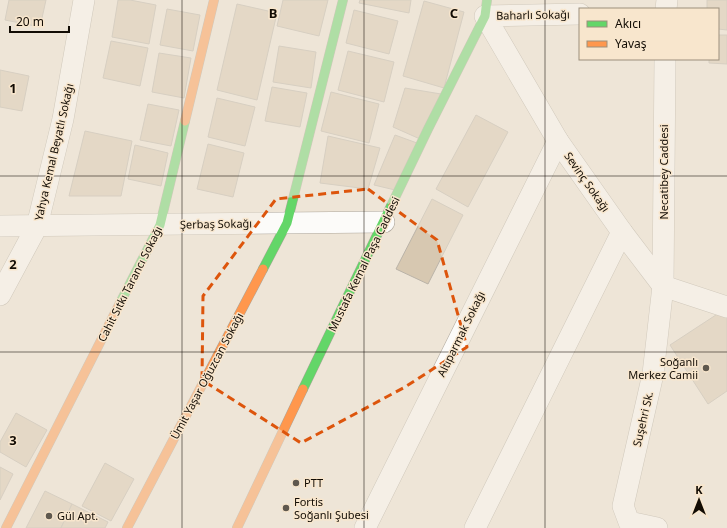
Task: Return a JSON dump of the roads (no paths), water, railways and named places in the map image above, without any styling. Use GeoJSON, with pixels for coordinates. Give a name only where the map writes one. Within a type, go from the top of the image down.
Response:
{"type":"FeatureCollection","features":[{"type":"Feature","properties":{"kind":"street","name":"Yahya Kemal Beyatlı Sokağı"},"geometry":{"type":"LineString","coordinates":[[0,295],[37,226],[63,119],[84,0]]}},
{"type":"Feature","properties":{"kind":"street","name":"Cahit Sıtkı Tarancı Sokağı"},"geometry":{"type":"LineString","coordinates":[[6,528],[160,225],[214,0]]}},
{"type":"Feature","properties":{"kind":"street","name":"Ümit Yaşar Oğuzcan Sokağı"},"geometry":{"type":"LineString","coordinates":[[127,528],[287,223],[343,0]]}},
{"type":"Feature","properties":{"kind":"street","name":"Baharlı Sokağı"},"geometry":{"type":"LineString","coordinates":[[484,5],[579,14]]}},
{"type":"Feature","properties":{"kind":"street","name":"Sevinç Sokağı"},"geometry":{"type":"LineString","coordinates":[[484,5],[558,141],[622,232],[663,286]]}},
{"type":"Feature","properties":{"kind":"street","name":"Mustafa Kemal Paşa Caddesi"},"geometry":{"type":"LineString","coordinates":[[238,528],[428,129],[484,5]]}},
{"type":"Feature","properties":{"kind":"street","name":"Necatibey Caddesi"},"geometry":{"type":"LineString","coordinates":[[663,286],[665,60]]}},
{"type":"Feature","properties":{"kind":"street","name":"Altıparmak Sokağı"},"geometry":{"type":"LineString","coordinates":[[365,528],[558,141]]}},
{"type":"Feature","properties":{"kind":"street","name":"Şerbaş Sokağı"},"geometry":{"type":"LineString","coordinates":[[0,226],[384,222]]}},
{"type":"Feature","properties":{"kind":"street"},"geometry":{"type":"LineString","coordinates":[[475,528],[622,232]]}},
{"type":"Feature","properties":{"kind":"street"},"geometry":{"type":"LineString","coordinates":[[663,286],[727,306]]}},
{"type":"Feature","properties":{"kind":"street","name":"Suşehri Sk."},"geometry":{"type":"LineString","coordinates":[[657,528],[629,522],[623,506],[653,374],[663,286]]}},
{"type":"Feature","properties":{"kind":"place","name":"Soğanlı Merkez Camii"},"geometry":{"type":"Point","coordinates":[706,368]}},
{"type":"Feature","properties":{"kind":"place","name":"PTT"},"geometry":{"type":"Point","coordinates":[296,483]}},
{"type":"Feature","properties":{"kind":"place","name":"Fortis Soğanlı Şubesi"},"geometry":{"type":"Point","coordinates":[286,508]}},
{"type":"Feature","properties":{"kind":"place","name":"Gül Apt."},"geometry":{"type":"Point","coordinates":[49,516]}}]}
